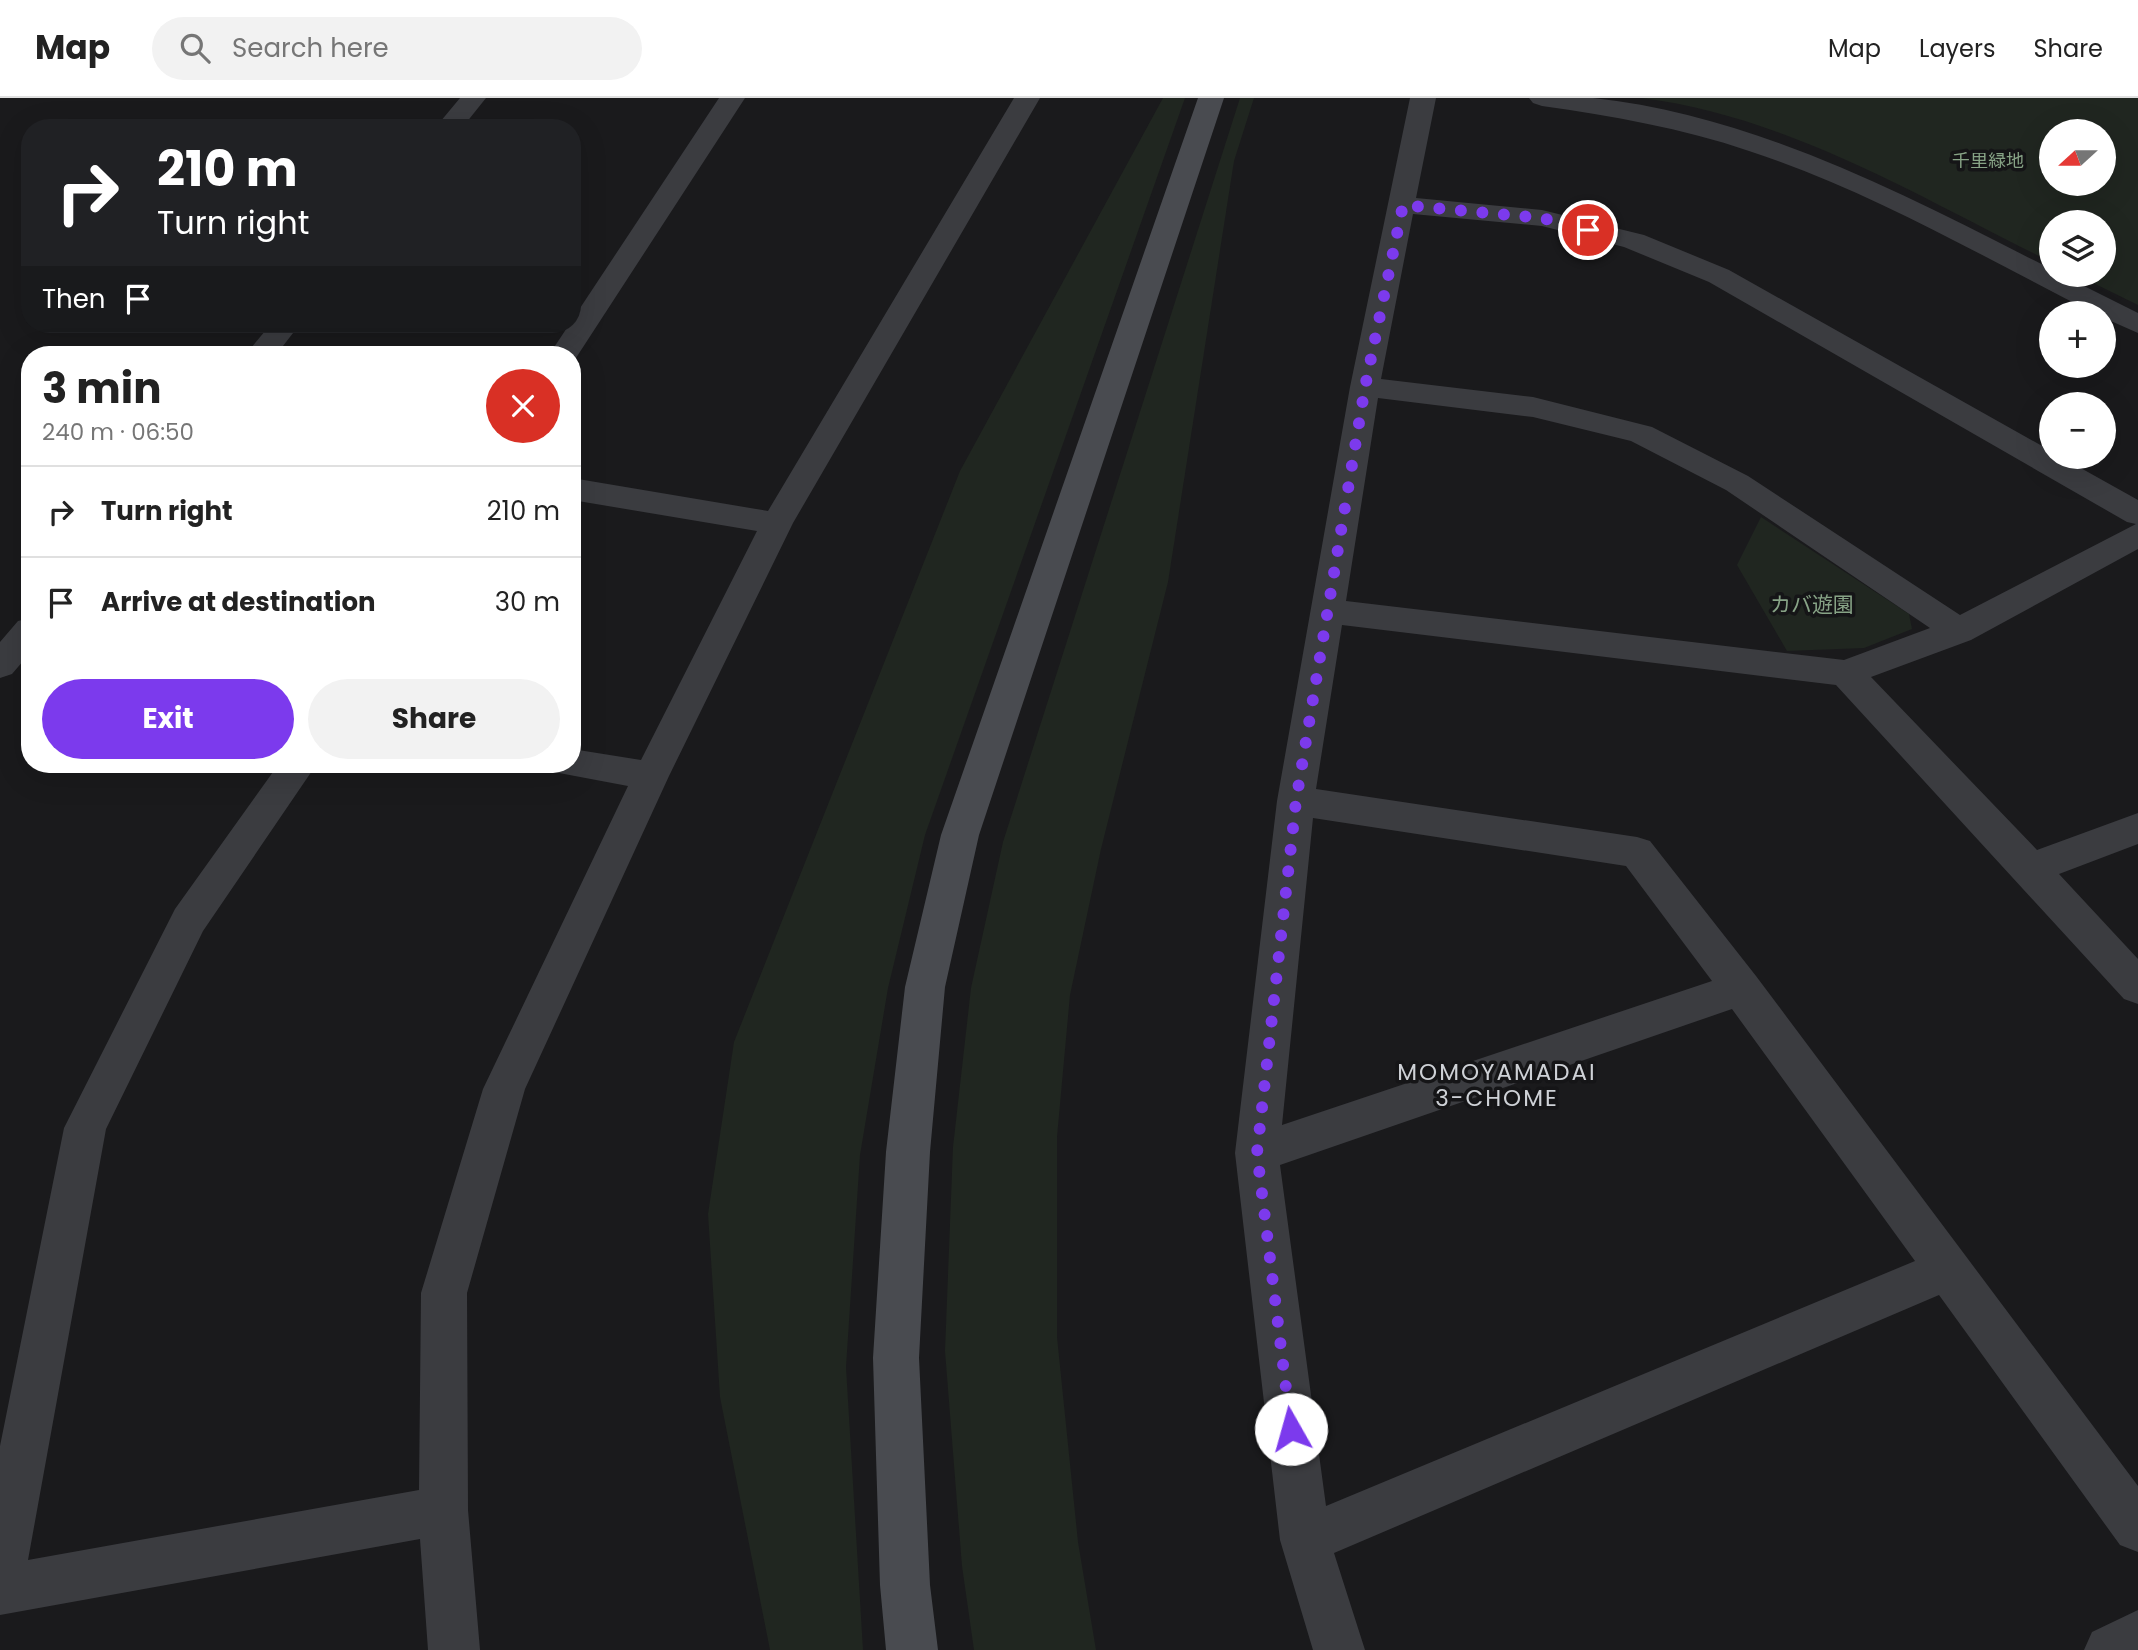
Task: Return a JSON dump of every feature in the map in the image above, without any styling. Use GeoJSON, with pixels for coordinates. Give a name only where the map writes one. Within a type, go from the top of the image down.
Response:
{"type":"FeatureCollection","features":[{"type":"Feature","properties":{"kind":"street"},"geometry":{"type":"LineString","coordinates":[[456,119],[473,98]]}},
{"type":"Feature","properties":{"kind":"street"},"geometry":{"type":"LineString","coordinates":[[581,329],[732,98]]}},
{"type":"Feature","properties":{"kind":"street"},"geometry":{"type":"LineString","coordinates":[[454,1650],[443,1510],[444,1293],[504,1089],[651,776],[777,523],[1027,98]]}},
{"type":"Feature","properties":{"kind":"street"},"geometry":{"type":"LineString","coordinates":[[912,1650],[905,1585],[897,1358],[908,1152],[925,987],[960,835],[1211,98]]}},
{"type":"Feature","properties":{"kind":"street"},"geometry":{"type":"LineString","coordinates":[[1339,1650],[1305,1540],[1257,1153],[1296,801],[1365,387],[1423,98]]}},
{"type":"Feature","properties":{"kind":"street"},"geometry":{"type":"LineString","coordinates":[[1542,98],[1614,107],[1725,135],[1827,171],[2138,324]]}},
{"type":"Feature","properties":{"kind":"street"},"geometry":{"type":"LineString","coordinates":[[1403,205],[1542,218],[1634,241],[1719,276],[2138,514]]}},
{"type":"Feature","properties":{"kind":"street"},"geometry":{"type":"LineString","coordinates":[[1365,387],[1533,407],[1641,434],[1737,482],[1959,631]]}},
{"type":"Feature","properties":{"kind":"street"},"geometry":{"type":"LineString","coordinates":[[581,490],[777,523]]}},
{"type":"Feature","properties":{"kind":"street"},"geometry":{"type":"LineString","coordinates":[[1329,611],[1846,673],[1959,631],[2138,535]]}},
{"type":"Feature","properties":{"kind":"street"},"geometry":{"type":"LineString","coordinates":[[12,662],[21,646]]}},
{"type":"Feature","properties":{"kind":"street"},"geometry":{"type":"LineString","coordinates":[[1846,673],[2138,987]]}},
{"type":"Feature","properties":{"kind":"street"},"geometry":{"type":"LineString","coordinates":[[581,764],[651,776]]}},
{"type":"Feature","properties":{"kind":"street"},"geometry":{"type":"LineString","coordinates":[[0,1573],[85,1128],[189,920],[292,773]]}},
{"type":"Feature","properties":{"kind":"street"},"geometry":{"type":"LineString","coordinates":[[1296,801],[1637,852],[1742,988],[1946,1270],[2138,1527]]}},
{"type":"Feature","properties":{"kind":"street"},"geometry":{"type":"LineString","coordinates":[[2031,869],[2138,828]]}},
{"type":"Feature","properties":{"kind":"street"},"geometry":{"type":"LineString","coordinates":[[1257,1153],[1742,988]]}},
{"type":"Feature","properties":{"kind":"street"},"geometry":{"type":"LineString","coordinates":[[1305,1540],[1946,1270]]}},
{"type":"Feature","properties":{"kind":"street"},"geometry":{"type":"LineString","coordinates":[[0,1590],[443,1510]]}},
{"type":"Feature","properties":{"kind":"street"},"geometry":{"type":"LineString","coordinates":[[2110,1650],[2138,1636]]}},
{"type":"Feature","properties":{"kind":"green space"},"geometry":{"type":"Polygon","coordinates":[[[1163,98],[1185,98],[925,835],[888,988],[860,1155],[846,1367],[863,1650],[770,1650],[720,1397],[708,1214],[734,1042],[960,471],[1163,98]]]}},
{"type":"Feature","properties":{"kind":"green space"},"geometry":{"type":"Polygon","coordinates":[[[1240,98],[1254,98],[1234,161],[1168,582],[1101,849],[1070,995],[1057,1137],[1057,1337],[1078,1542],[1096,1650],[974,1650],[962,1566],[945,1351],[953,1147],[971,988],[1003,842],[1240,98]]]}},
{"type":"Feature","properties":{"kind":"green space","name":"千里緑地"},"geometry":{"type":"Polygon","coordinates":[[[1641,98],[2138,98],[2138,305],[2101,287],[2116,287],[2116,210],[2039,210],[2039,256],[1852,163],[1749,122],[1641,98]]]}},
{"type":"Feature","properties":{"kind":"green space","name":"カバ遊園"},"geometry":{"type":"Polygon","coordinates":[[[1761,517],[1909,614],[1912,629],[1864,648],[1787,651],[1737,565],[1761,517]]]}},
{"type":"Feature","properties":{"kind":"district","name":"MOMOYAMADAI 3-CHOME"},"geometry":{"type":"Point","coordinates":[1497,1085]}},
{"type":"Feature","properties":{"kind":"route"},"geometry":{"type":"LineString","coordinates":[[1291,1429],[1257,1153],[1296,801],[1365,387],[1403,205],[1542,218],[1588,230]]}}]}
